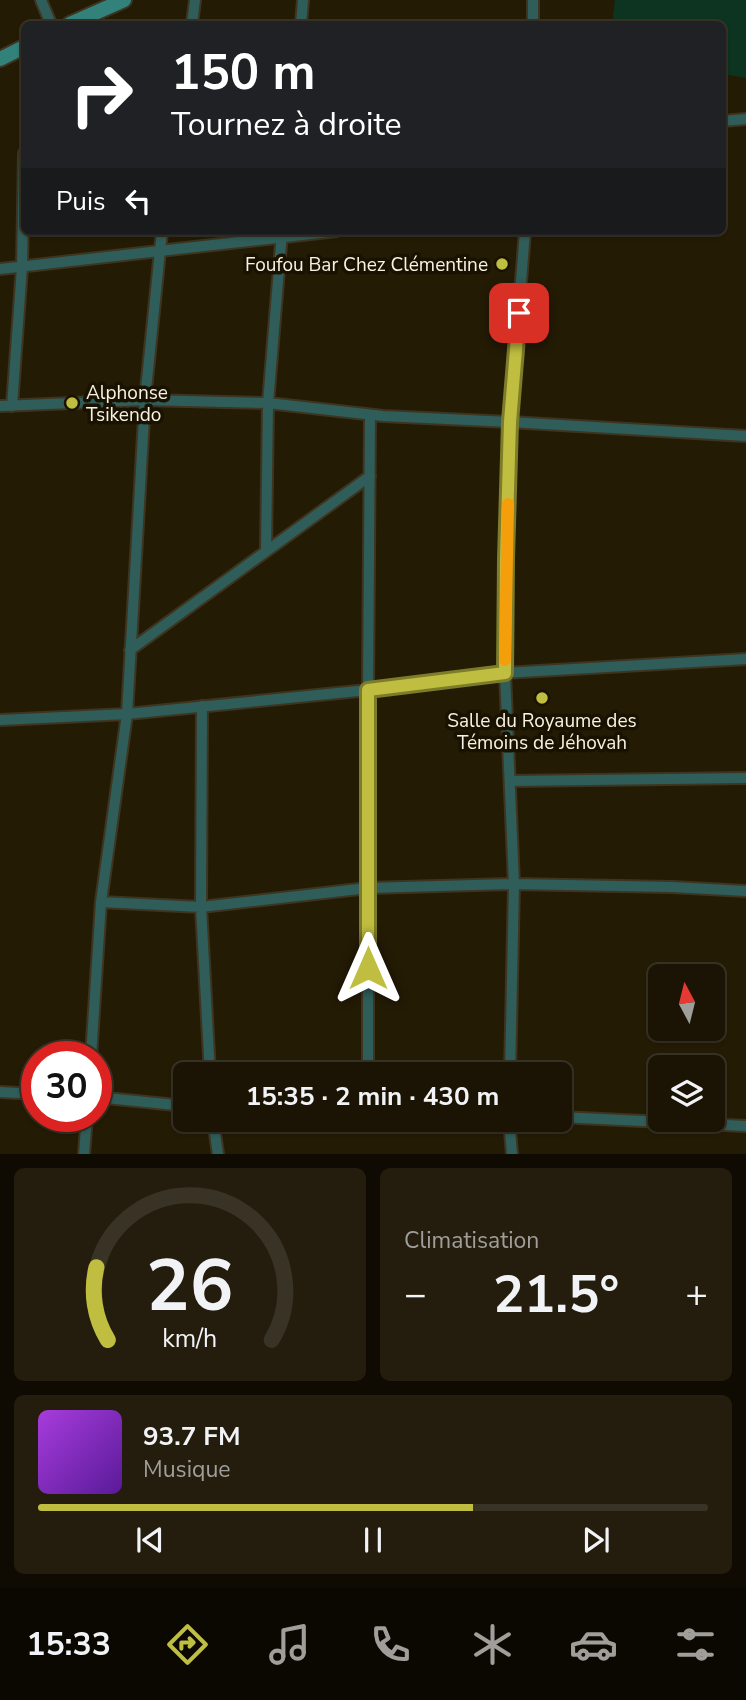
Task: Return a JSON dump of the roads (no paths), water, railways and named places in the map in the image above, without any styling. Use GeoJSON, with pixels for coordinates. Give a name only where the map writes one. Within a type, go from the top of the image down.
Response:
{"type":"FeatureCollection","features":[{"type":"Feature","properties":{"kind":"main road"},"geometry":{"type":"LineString","coordinates":[[77,21],[124,0]]}},
{"type":"Feature","properties":{"kind":"main road"},"geometry":{"type":"LineString","coordinates":[[0,59],[21,48]]}},
{"type":"Feature","properties":{"kind":"street"},"geometry":{"type":"LineString","coordinates":[[41,0],[50,21]]}},
{"type":"Feature","properties":{"kind":"street"},"geometry":{"type":"LineString","coordinates":[[192,21],[195,0]]}},
{"type":"Feature","properties":{"kind":"street"},"geometry":{"type":"LineString","coordinates":[[301,21],[303,0]]}},
{"type":"Feature","properties":{"kind":"street"},"geometry":{"type":"LineString","coordinates":[[533,0],[533,21]]}},
{"type":"Feature","properties":{"kind":"street"},"geometry":{"type":"LineString","coordinates":[[726,121],[746,120]]}},
{"type":"Feature","properties":{"kind":"street"},"geometry":{"type":"LineString","coordinates":[[23,235],[22,267],[6,406],[145,400],[268,403],[370,415],[746,436]]}},
{"type":"Feature","properties":{"kind":"street"},"geometry":{"type":"LineString","coordinates":[[92,1041],[101,902],[127,713],[145,400],[161,235]]}},
{"type":"Feature","properties":{"kind":"street"},"geometry":{"type":"LineString","coordinates":[[0,270],[275,235]]}},
{"type":"Feature","properties":{"kind":"street"},"geometry":{"type":"LineString","coordinates":[[266,551],[268,403],[282,235]]}},
{"type":"Feature","properties":{"kind":"street"},"geometry":{"type":"LineString","coordinates":[[510,1062],[514,884],[505,673],[506,559],[510,422],[525,235]]}},
{"type":"Feature","properties":{"kind":"street"},"geometry":{"type":"LineString","coordinates":[[368,1062],[370,415]]}},
{"type":"Feature","properties":{"kind":"street"},"geometry":{"type":"LineString","coordinates":[[130,650],[370,476]]}},
{"type":"Feature","properties":{"kind":"street"},"geometry":{"type":"LineString","coordinates":[[0,720],[127,713],[368,690],[505,673],[746,659]]}},
{"type":"Feature","properties":{"kind":"street"},"geometry":{"type":"LineString","coordinates":[[202,706],[201,907],[209,1062]]}},
{"type":"Feature","properties":{"kind":"street"},"geometry":{"type":"LineString","coordinates":[[510,781],[746,778]]}},
{"type":"Feature","properties":{"kind":"street"},"geometry":{"type":"LineString","coordinates":[[101,902],[201,907],[368,888],[514,884],[746,891]]}},
{"type":"Feature","properties":{"kind":"street"},"geometry":{"type":"LineString","coordinates":[[0,1092],[21,1093]]}},
{"type":"Feature","properties":{"kind":"street"},"geometry":{"type":"LineString","coordinates":[[112,1099],[173,1105]]}},
{"type":"Feature","properties":{"kind":"street"},"geometry":{"type":"LineString","coordinates":[[572,1118],[746,1126]]}},
{"type":"Feature","properties":{"kind":"street"},"geometry":{"type":"LineString","coordinates":[[84,1154],[86,1132]]}},
{"type":"Feature","properties":{"kind":"street"},"geometry":{"type":"LineString","coordinates":[[215,1132],[218,1154]]}},
{"type":"Feature","properties":{"kind":"street"},"geometry":{"type":"LineString","coordinates":[[510,1132],[512,1154]]}},
{"type":"Feature","properties":{"kind":"place","name":"Foufou Bar Chez Clémentine"},"geometry":{"type":"Point","coordinates":[502,264]}},
{"type":"Feature","properties":{"kind":"place","name":"Alphonse Tsikendo"},"geometry":{"type":"Point","coordinates":[72,403]}},
{"type":"Feature","properties":{"kind":"place","name":"Salle du Royaume des Témoins de Jéhovah"},"geometry":{"type":"Point","coordinates":[542,698]}}]}
